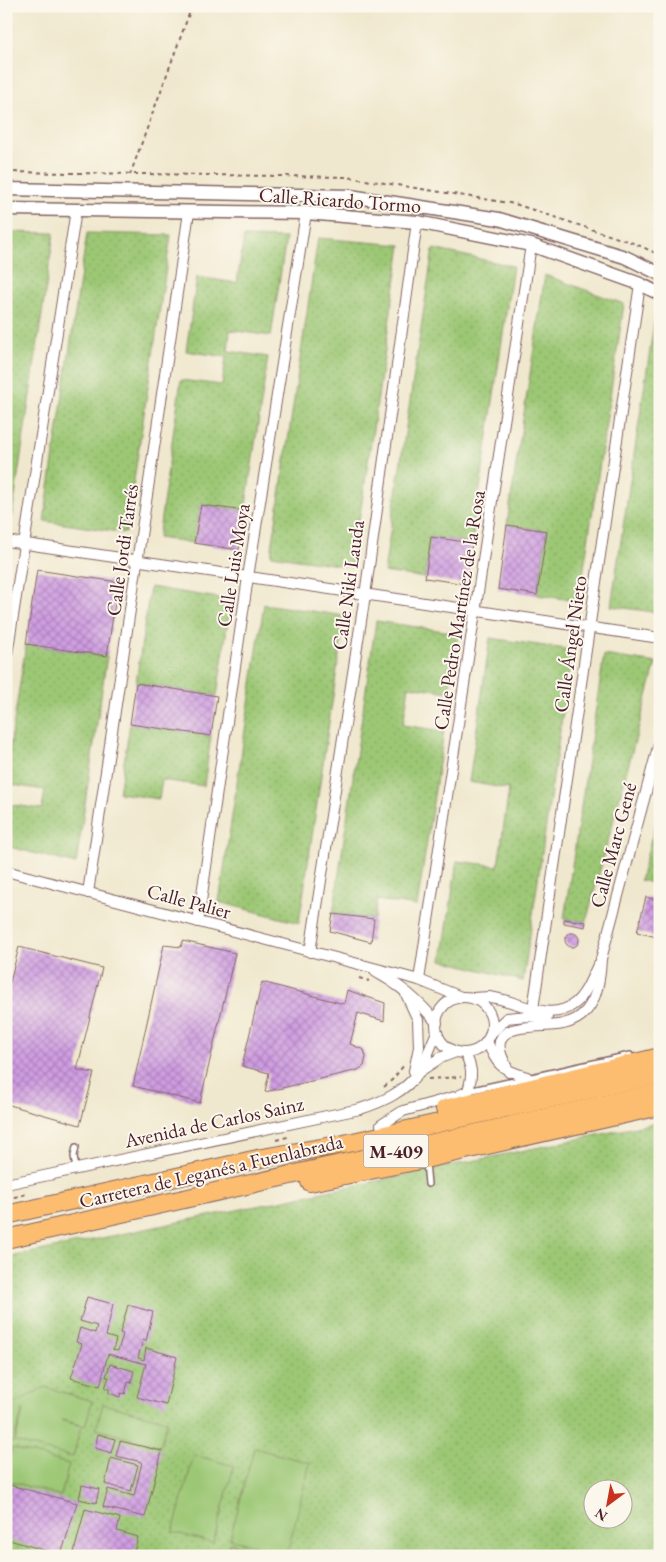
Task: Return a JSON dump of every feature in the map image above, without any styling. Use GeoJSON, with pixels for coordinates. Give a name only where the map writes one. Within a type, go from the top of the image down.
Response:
{"type":"FeatureCollection","features":[{"type":"Feature","properties":{"kind":"highway","name":"M-409"},"geometry":{"type":"LineString","coordinates":[[262,1158],[299,1144],[660,1057]]}},
{"type":"Feature","properties":{"kind":"highway","name":"Carretera de Leganés a Fuenlabrada"},"geometry":{"type":"LineString","coordinates":[[6,1215],[262,1158],[344,1144],[660,1074]]}},
{"type":"Feature","properties":{"kind":"highway","name":"Carretera de Leganés a Fuenlabrada"},"geometry":{"type":"LineString","coordinates":[[6,1240],[660,1092]]}},
{"type":"Feature","properties":{"kind":"highway","name":"M-409"},"geometry":{"type":"LineString","coordinates":[[132,1210],[206,1204],[425,1159],[660,1106]]}},
{"type":"Feature","properties":{"kind":"street","name":"Calle Ricardo Tormo"},"geometry":{"type":"LineString","coordinates":[[6,189],[350,196],[498,219],[625,257],[660,274]]}},
{"type":"Feature","properties":{"kind":"street","name":"Calle Ricardo Tormo"},"geometry":{"type":"LineString","coordinates":[[6,208],[306,214],[417,222],[531,245],[640,284],[660,294]]}},
{"type":"Feature","properties":{"kind":"street"},"geometry":{"type":"LineString","coordinates":[[6,661],[76,210]]}},
{"type":"Feature","properties":{"kind":"street","name":"Calle Jordi Tarrés"},"geometry":{"type":"LineString","coordinates":[[88,893],[189,212]]}},
{"type":"Feature","properties":{"kind":"street","name":"Calle Luis Moya"},"geometry":{"type":"LineString","coordinates":[[198,922],[248,577],[306,214]]}},
{"type":"Feature","properties":{"kind":"street","name":"Calle Niki Lauda"},"geometry":{"type":"LineString","coordinates":[[310,952],[365,594],[417,222]]}},
{"type":"Feature","properties":{"kind":"street","name":"Calle Pedro Martínez de la Rosa"},"geometry":{"type":"LineString","coordinates":[[420,980],[531,245]]}},
{"type":"Feature","properties":{"kind":"street","name":"Calle Ángel Nieto"},"geometry":{"type":"LineString","coordinates":[[533,1009],[640,284]]}},
{"type":"Feature","properties":{"kind":"street"},"geometry":{"type":"LineString","coordinates":[[6,541],[660,638]]}},
{"type":"Feature","properties":{"kind":"street","name":"Calle Marc Gené"},"geometry":{"type":"LineString","coordinates":[[601,959],[660,740]]}},
{"type":"Feature","properties":{"kind":"street","name":"Calle Palier"},"geometry":{"type":"LineString","coordinates":[[6,871],[420,980],[466,998],[490,997],[550,1012],[562,1010],[574,1004],[585,991],[601,959]]}},
{"type":"Feature","properties":{"kind":"street"},"geometry":{"type":"LineString","coordinates":[[509,1072],[499,1044],[505,1034],[513,1029],[524,1026],[548,1026],[576,1020],[586,1011],[594,998],[601,959]]}},
{"type":"Feature","properties":{"kind":"street","name":"Calle Palier"},"geometry":{"type":"LineString","coordinates":[[362,965],[391,980],[404,990],[420,1004],[437,1028]]}},
{"type":"Feature","properties":{"kind":"street"},"geometry":{"type":"LineString","coordinates":[[526,1077],[509,1072],[498,1064],[494,1057],[489,1037],[492,1024],[490,1016],[480,1002],[466,998],[452,1000],[444,1006],[439,1014],[437,1028],[442,1041],[448,1048],[461,1052],[474,1051],[481,1047],[489,1037],[507,1018],[562,1016],[578,1007],[597,986]]}},
{"type":"Feature","properties":{"kind":"street"},"geometry":{"type":"LineString","coordinates":[[404,990],[418,1020],[419,1047],[416,1075]]}},
{"type":"Feature","properties":{"kind":"street","name":"Avenida de Carlos Sainz"},"geometry":{"type":"LineString","coordinates":[[416,1075],[437,1028]]}},
{"type":"Feature","properties":{"kind":"street"},"geometry":{"type":"LineString","coordinates":[[381,1124],[403,1111],[458,1096],[468,1091],[472,1078],[470,1065],[461,1052]]}},
{"type":"Feature","properties":{"kind":"street","name":"Avenida de Carlos Sainz"},"geometry":{"type":"LineString","coordinates":[[6,1184],[360,1109],[383,1102],[396,1094],[416,1075],[440,1058],[461,1052]]}},
{"type":"Feature","properties":{"kind":"lane"},"geometry":{"type":"LineString","coordinates":[[468,1091],[640,1053]]}},
{"type":"Feature","properties":{"kind":"lane"},"geometry":{"type":"LineString","coordinates":[[76,1147],[74,1156],[76,1169]]}},
{"type":"Feature","properties":{"kind":"lane"},"geometry":{"type":"LineString","coordinates":[[425,1159],[428,1184]]}},
{"type":"Feature","properties":{"kind":"path"},"geometry":{"type":"LineString","coordinates":[[130,175],[192,6]]}},
{"type":"Feature","properties":{"kind":"path"},"geometry":{"type":"LineString","coordinates":[[359,978],[378,983]]}},
{"type":"Feature","properties":{"kind":"path"},"geometry":{"type":"LineString","coordinates":[[378,1092],[404,1064]]}},
{"type":"Feature","properties":{"kind":"green space"},"geometry":{"type":"Polygon","coordinates":[[[6,232],[54,233],[12,516],[6,515],[6,232]]]}},
{"type":"Feature","properties":{"kind":"green space"},"geometry":{"type":"Polygon","coordinates":[[[87,233],[171,235],[126,533],[44,521],[87,233]]]}},
{"type":"Feature","properties":{"kind":"green space"},"geometry":{"type":"Polygon","coordinates":[[[244,237],[286,238],[271,336],[230,330],[228,351],[268,357],[245,511],[201,505],[194,543],[158,538],[181,380],[222,385],[226,357],[186,351],[197,277],[237,283],[244,237]]]}},
{"type":"Feature","properties":{"kind":"green space"},"geometry":{"type":"Polygon","coordinates":[[[318,238],[401,245],[352,567],[271,555],[318,238]]]}},
{"type":"Feature","properties":{"kind":"green space"},"geometry":{"type":"Polygon","coordinates":[[[433,249],[513,266],[472,543],[431,537],[425,578],[384,572],[433,249]]]}},
{"type":"Feature","properties":{"kind":"green space"},"geometry":{"type":"Polygon","coordinates":[[[545,275],[624,304],[579,601],[537,595],[547,531],[507,525],[545,275]]]}},
{"type":"Feature","properties":{"kind":"green space"},"geometry":{"type":"Polygon","coordinates":[[[655,317],[660,320],[660,613],[611,606],[655,317]]]}},
{"type":"Feature","properties":{"kind":"green space"},"geometry":{"type":"Polygon","coordinates":[[[150,587],[231,600],[217,696],[136,683],[150,587]]]}},
{"type":"Feature","properties":{"kind":"green space"},"geometry":{"type":"Polygon","coordinates":[[[264,604],[345,616],[299,923],[219,902],[264,604]]]}},
{"type":"Feature","properties":{"kind":"green space"},"geometry":{"type":"Polygon","coordinates":[[[376,621],[458,633],[449,692],[409,686],[403,725],[444,731],[417,906],[377,900],[374,919],[333,914],[376,621]]]}},
{"type":"Feature","properties":{"kind":"green space"},"geometry":{"type":"Polygon","coordinates":[[[490,638],[572,650],[523,981],[442,960],[457,861],[498,866],[509,789],[469,782],[490,638]]]}},
{"type":"Feature","properties":{"kind":"green space"},"geometry":{"type":"Polygon","coordinates":[[[26,644],[107,656],[76,864],[6,846],[6,804],[42,809],[45,790],[6,784],[6,773],[26,644]]]}},
{"type":"Feature","properties":{"kind":"green space"},"geometry":{"type":"Polygon","coordinates":[[[604,655],[656,663],[586,922],[564,919],[604,655]]]}},
{"type":"Feature","properties":{"kind":"green space"},"geometry":{"type":"Polygon","coordinates":[[[130,724],[211,736],[204,786],[162,780],[159,799],[119,793],[130,724]]]}},
{"type":"Feature","properties":{"kind":"green space"},"geometry":{"type":"Polygon","coordinates":[[[660,811],[660,885],[640,880],[660,811]]]}},
{"type":"Feature","properties":{"kind":"green space"},"geometry":{"type":"Polygon","coordinates":[[[660,1122],[660,1556],[6,1556],[6,1258],[660,1122]]]}},
{"type":"Feature","properties":{"kind":"green space"},"geometry":{"type":"Polygon","coordinates":[[[45,1387],[92,1401],[85,1426],[61,1420],[81,1426],[73,1457],[15,1442],[23,1410],[13,1442],[6,1440],[6,1408],[45,1387]]]}},
{"type":"Feature","properties":{"kind":"green space"},"geometry":{"type":"Polygon","coordinates":[[[103,1404],[167,1421],[160,1447],[96,1429],[103,1404]]]}},
{"type":"Feature","properties":{"kind":"green space"},"geometry":{"type":"Polygon","coordinates":[[[12,1448],[69,1464],[61,1496],[6,1480],[6,1469],[12,1448]]]}},
{"type":"Feature","properties":{"kind":"green space"},"geometry":{"type":"Polygon","coordinates":[[[254,1448],[310,1463],[287,1554],[230,1539],[254,1448]]]}},
{"type":"Feature","properties":{"kind":"green space"},"geometry":{"type":"Polygon","coordinates":[[[194,1455],[234,1466],[213,1543],[173,1532],[194,1455]]]}},
{"type":"Feature","properties":{"kind":"green space"},"geometry":{"type":"Polygon","coordinates":[[[230,1543],[271,1554],[270,1556],[226,1556],[230,1543]]]}},
{"type":"Feature","properties":{"kind":"building"},"geometry":{"type":"Polygon","coordinates":[[[201,505],[245,511],[239,550],[194,543],[201,505]]]}},
{"type":"Feature","properties":{"kind":"building"},"geometry":{"type":"Polygon","coordinates":[[[507,525],[547,531],[537,595],[498,589],[507,525]]]}},
{"type":"Feature","properties":{"kind":"building"},"geometry":{"type":"Polygon","coordinates":[[[431,537],[472,543],[466,584],[425,578],[431,537]]]}},
{"type":"Feature","properties":{"kind":"building"},"geometry":{"type":"Polygon","coordinates":[[[37,570],[118,582],[107,656],[26,644],[37,570]]]}},
{"type":"Feature","properties":{"kind":"building"},"geometry":{"type":"Polygon","coordinates":[[[136,683],[217,696],[211,736],[130,724],[136,683]]]}},
{"type":"Feature","properties":{"kind":"building"},"geometry":{"type":"Polygon","coordinates":[[[646,897],[660,901],[660,938],[637,932],[646,897]]]}},
{"type":"Feature","properties":{"kind":"building"},"geometry":{"type":"Polygon","coordinates":[[[333,914],[374,919],[371,942],[330,931],[333,914]]]}},
{"type":"Feature","properties":{"kind":"building"},"geometry":{"type":"Polygon","coordinates":[[[564,919],[586,922],[585,927],[564,923],[564,919]]]}},
{"type":"Feature","properties":{"kind":"building"},"geometry":{"type":"Polygon","coordinates":[[[569,933],[575,933],[579,940],[575,947],[569,947],[565,943],[565,937],[569,933]]]}},
{"type":"Feature","properties":{"kind":"building"},"geometry":{"type":"Polygon","coordinates":[[[183,941],[235,953],[200,1103],[133,1086],[164,945],[181,947],[183,941]]]}},
{"type":"Feature","properties":{"kind":"building"},"geometry":{"type":"Polygon","coordinates":[[[19,947],[102,968],[77,1070],[94,1073],[80,1125],[6,1104],[6,997],[19,947]]]}},
{"type":"Feature","properties":{"kind":"building"},"geometry":{"type":"Polygon","coordinates":[[[262,982],[344,1004],[347,990],[385,1003],[384,1021],[358,1013],[350,1044],[364,1050],[366,1057],[364,1066],[358,1070],[265,1092],[269,1073],[242,1066],[262,982]]]}},
{"type":"Feature","properties":{"kind":"building"},"geometry":{"type":"Polygon","coordinates":[[[87,1297],[113,1304],[106,1336],[116,1339],[113,1350],[118,1351],[123,1334],[120,1333],[128,1305],[153,1312],[146,1341],[143,1340],[138,1358],[144,1360],[146,1348],[177,1357],[166,1405],[137,1397],[146,1364],[108,1354],[100,1386],[71,1378],[82,1344],[76,1342],[80,1328],[95,1333],[97,1326],[80,1321],[87,1297]]]}},
{"type":"Feature","properties":{"kind":"building"},"geometry":{"type":"Polygon","coordinates":[[[110,1364],[134,1371],[131,1383],[128,1382],[125,1394],[121,1393],[120,1397],[109,1393],[109,1389],[105,1388],[109,1377],[106,1377],[110,1364]]]}},
{"type":"Feature","properties":{"kind":"building"},"geometry":{"type":"Polygon","coordinates":[[[98,1434],[115,1439],[111,1453],[95,1448],[98,1434]]]}},
{"type":"Feature","properties":{"kind":"building"},"geometry":{"type":"Polygon","coordinates":[[[120,1441],[162,1451],[145,1517],[103,1507],[108,1489],[134,1496],[142,1462],[116,1456],[120,1441]]]}},
{"type":"Feature","properties":{"kind":"building"},"geometry":{"type":"Polygon","coordinates":[[[111,1458],[138,1465],[131,1491],[105,1484],[111,1458]]]}},
{"type":"Feature","properties":{"kind":"building"},"geometry":{"type":"Polygon","coordinates":[[[6,1484],[77,1503],[61,1555],[6,1539],[6,1484]]]}},
{"type":"Feature","properties":{"kind":"building"},"geometry":{"type":"Polygon","coordinates":[[[82,1485],[99,1489],[96,1503],[79,1499],[82,1485]]]}},
{"type":"Feature","properties":{"kind":"building"},"geometry":{"type":"Polygon","coordinates":[[[85,1509],[120,1518],[117,1531],[138,1537],[133,1556],[73,1556],[85,1509]]]}}]}
